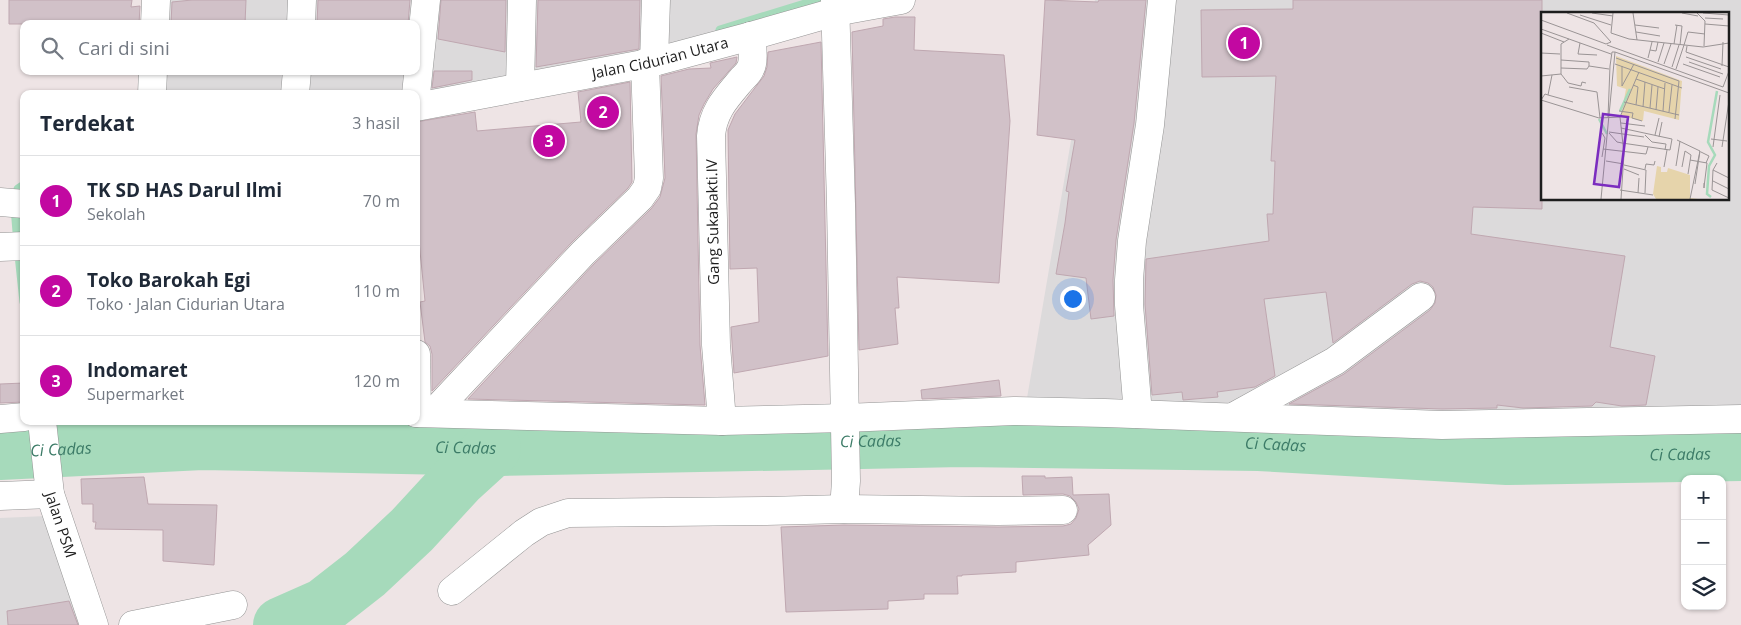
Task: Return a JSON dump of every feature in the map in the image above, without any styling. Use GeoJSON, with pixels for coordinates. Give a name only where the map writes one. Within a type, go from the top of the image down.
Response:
{"type":"FeatureCollection","features":[{"type":"Feature","properties":{"kind":"street"},"geometry":{"type":"LineString","coordinates":[[156,0],[156,20]]}},
{"type":"Feature","properties":{"kind":"street"},"geometry":{"type":"LineString","coordinates":[[300,20],[302,0]]}},
{"type":"Feature","properties":{"kind":"street"},"geometry":{"type":"LineString","coordinates":[[420,56],[426,0]]}},
{"type":"Feature","properties":{"kind":"street"},"geometry":{"type":"LineString","coordinates":[[520,87],[522,0]]}},
{"type":"Feature","properties":{"kind":"street"},"geometry":{"type":"LineString","coordinates":[[422,413],[644,192],[649,178],[649,63],[656,0]]}},
{"type":"Feature","properties":{"kind":"street","name":"Jalan Cidurian Utara"},"geometry":{"type":"LineString","coordinates":[[420,106],[649,63],[751,36],[835,6],[901,0]]}},
{"type":"Feature","properties":{"kind":"street"},"geometry":{"type":"LineString","coordinates":[[1138,414],[1129,305],[1129,280],[1132,241],[1150,125],[1162,0]]}},
{"type":"Feature","properties":{"kind":"street"},"geometry":{"type":"LineString","coordinates":[[835,6],[846,481],[844,509]]}},
{"type":"Feature","properties":{"kind":"street","name":"Gang Sukabakti.IV"},"geometry":{"type":"LineString","coordinates":[[722,421],[716,345],[711,136],[712,124],[716,114],[752,64],[751,36]]}},
{"type":"Feature","properties":{"kind":"street"},"geometry":{"type":"LineString","coordinates":[[152,90],[153,75]]}},
{"type":"Feature","properties":{"kind":"street"},"geometry":{"type":"LineString","coordinates":[[296,90],[297,75]]}},
{"type":"Feature","properties":{"kind":"street"},"geometry":{"type":"LineString","coordinates":[[416,90],[418,75]]}},
{"type":"Feature","properties":{"kind":"street"},"geometry":{"type":"LineString","coordinates":[[0,247],[20,246]]}},
{"type":"Feature","properties":{"kind":"street"},"geometry":{"type":"LineString","coordinates":[[1233,417],[1335,361],[1421,297]]}},
{"type":"Feature","properties":{"kind":"street"},"geometry":{"type":"LineString","coordinates":[[420,393],[422,413]]}},
{"type":"Feature","properties":{"kind":"street"},"geometry":{"type":"LineString","coordinates":[[422,413],[509,417],[722,421],[845,429],[1014,411],[1442,425],[1741,419]]}},
{"type":"Feature","properties":{"kind":"street"},"geometry":{"type":"LineString","coordinates":[[0,419],[20,421]]}},
{"type":"Feature","properties":{"kind":"street","name":"Jalan PSM"},"geometry":{"type":"LineString","coordinates":[[37,425],[49,484],[94,625]]}},
{"type":"Feature","properties":{"kind":"street"},"geometry":{"type":"LineString","coordinates":[[0,496],[49,484]]}},
{"type":"Feature","properties":{"kind":"street"},"geometry":{"type":"LineString","coordinates":[[452,591],[524,533],[541,522],[568,512],[844,509],[998,512],[1063,510]]}},
{"type":"Feature","properties":{"kind":"street"},"geometry":{"type":"LineString","coordinates":[[133,625],[233,605]]}},
{"type":"Feature","properties":{"kind":"shaded area"},"geometry":{"type":"Polygon","coordinates":[[[154,0],[875,0],[420,103],[420,90],[150,90],[151,75],[420,75],[420,20],[153,20],[154,0]]]}},
{"type":"Feature","properties":{"kind":"shaded area"},"geometry":{"type":"Polygon","coordinates":[[[1095,0],[1741,0],[1741,408],[1462,416],[1026,404],[1095,0]]]}},
{"type":"Feature","properties":{"kind":"shaded area"},"geometry":{"type":"Polygon","coordinates":[[[46,516],[89,625],[0,625],[0,518],[46,516]]]}},
{"type":"Feature","properties":{"kind":"building"},"geometry":{"type":"Polygon","coordinates":[[[9,0],[132,0],[131,7],[140,6],[139,20],[20,20],[20,24],[9,24],[9,0]]]}},
{"type":"Feature","properties":{"kind":"building"},"geometry":{"type":"Polygon","coordinates":[[[246,0],[245,20],[171,20],[172,2],[246,0]]]}},
{"type":"Feature","properties":{"kind":"building"},"geometry":{"type":"Polygon","coordinates":[[[318,0],[410,0],[408,20],[317,20],[318,0]]]}},
{"type":"Feature","properties":{"kind":"building"},"geometry":{"type":"Polygon","coordinates":[[[441,0],[506,0],[505,52],[438,39],[441,0]]]}},
{"type":"Feature","properties":{"kind":"building"},"geometry":{"type":"Polygon","coordinates":[[[538,0],[640,0],[639,49],[536,67],[538,0]]]}},
{"type":"Feature","properties":{"kind":"building"},"geometry":{"type":"Polygon","coordinates":[[[1045,0],[1098,2],[1099,0],[1146,0],[1134,123],[1116,240],[1113,280],[1114,316],[1091,319],[1086,278],[1056,274],[1069,192],[1066,191],[1075,140],[1037,135],[1045,0]]]}},
{"type":"Feature","properties":{"kind":"building"},"geometry":{"type":"Polygon","coordinates":[[[1293,0],[1542,0],[1542,209],[1473,207],[1471,234],[1625,256],[1610,347],[1655,356],[1646,405],[1622,406],[1596,402],[1592,406],[1523,408],[1497,405],[1497,408],[1442,409],[1289,404],[1344,374],[1430,310],[1435,303],[1436,295],[1433,287],[1428,283],[1420,281],[1412,284],[1333,343],[1326,292],[1264,299],[1275,376],[1255,387],[1217,392],[1218,397],[1183,400],[1182,392],[1152,395],[1145,304],[1146,259],[1269,241],[1267,214],[1273,214],[1275,161],[1271,161],[1276,76],[1202,77],[1201,10],[1293,9],[1293,0]]]}},
{"type":"Feature","properties":{"kind":"building"},"geometry":{"type":"Polygon","coordinates":[[[915,17],[914,50],[1004,55],[1010,121],[999,283],[897,277],[899,308],[895,308],[898,344],[859,350],[852,32],[883,26],[883,19],[915,17]]]}},
{"type":"Feature","properties":{"kind":"building"},"geometry":{"type":"Polygon","coordinates":[[[821,42],[828,356],[734,373],[731,327],[759,322],[757,268],[730,269],[728,130],[735,114],[764,76],[768,52],[821,42]]]}},
{"type":"Feature","properties":{"kind":"building"},"geometry":{"type":"Polygon","coordinates":[[[737,57],[736,63],[713,89],[704,104],[699,115],[696,134],[700,345],[705,405],[468,399],[594,264],[651,209],[660,197],[665,178],[661,76],[689,69],[711,68],[710,63],[737,57]]]}},
{"type":"Feature","properties":{"kind":"building"},"geometry":{"type":"Polygon","coordinates":[[[434,71],[472,71],[472,80],[432,88],[434,71]]]}},
{"type":"Feature","properties":{"kind":"building"},"geometry":{"type":"Polygon","coordinates":[[[630,82],[632,182],[572,242],[432,391],[432,354],[430,346],[425,342],[420,302],[425,301],[420,251],[420,121],[475,112],[477,131],[581,122],[578,92],[630,82]]]}},
{"type":"Feature","properties":{"kind":"building"},"geometry":{"type":"Polygon","coordinates":[[[999,380],[1001,396],[922,399],[921,390],[999,380]]]}},
{"type":"Feature","properties":{"kind":"building"},"geometry":{"type":"Polygon","coordinates":[[[20,383],[20,402],[0,403],[0,384],[20,383]]]}},
{"type":"Feature","properties":{"kind":"building"},"geometry":{"type":"Polygon","coordinates":[[[1022,476],[1045,476],[1045,478],[1072,477],[1073,495],[1109,494],[1111,525],[1088,545],[1089,555],[1016,562],[1016,572],[957,576],[958,594],[924,594],[924,599],[888,601],[888,609],[786,612],[781,527],[844,525],[998,527],[1063,526],[1071,524],[1076,518],[1079,509],[1076,502],[1070,496],[1063,494],[1023,495],[1022,476]]]}},
{"type":"Feature","properties":{"kind":"building"},"geometry":{"type":"Polygon","coordinates":[[[144,477],[148,504],[217,505],[214,565],[163,561],[163,530],[95,529],[96,522],[93,522],[93,504],[82,504],[81,479],[144,477]]]}},
{"type":"Feature","properties":{"kind":"building"},"geometry":{"type":"Polygon","coordinates":[[[69,601],[78,625],[8,625],[7,611],[69,601]]]}},
{"type":"Feature","properties":{"kind":"waterway"},"geometry":{"type":"LineString","coordinates":[[720,30],[818,0]]}},
{"type":"Feature","properties":{"kind":"waterway"},"geometry":{"type":"LineString","coordinates":[[15,207],[17,232]]}},
{"type":"Feature","properties":{"kind":"waterway"},"geometry":{"type":"LineString","coordinates":[[19,255],[20,264]]}},
{"type":"Feature","properties":{"kind":"waterway","name":"Ci Cadas"},"geometry":{"type":"LineString","coordinates":[[0,452],[202,442],[500,448],[962,439],[1259,443],[1507,457],[1741,453]]}},
{"type":"Feature","properties":{"kind":"waterway"},"geometry":{"type":"LineString","coordinates":[[281,625],[324,606],[365,574],[412,530],[459,479],[493,448]]}},
{"type":"Feature","properties":{"kind":"place","name":"TK SD HAS Darul Ilmi"},"geometry":{"type":"Point","coordinates":[1244,43]}},
{"type":"Feature","properties":{"kind":"place","name":"Toko Barokah Egi"},"geometry":{"type":"Point","coordinates":[603,112]}},
{"type":"Feature","properties":{"kind":"place","name":"Indomaret"},"geometry":{"type":"Point","coordinates":[549,141]}}]}
